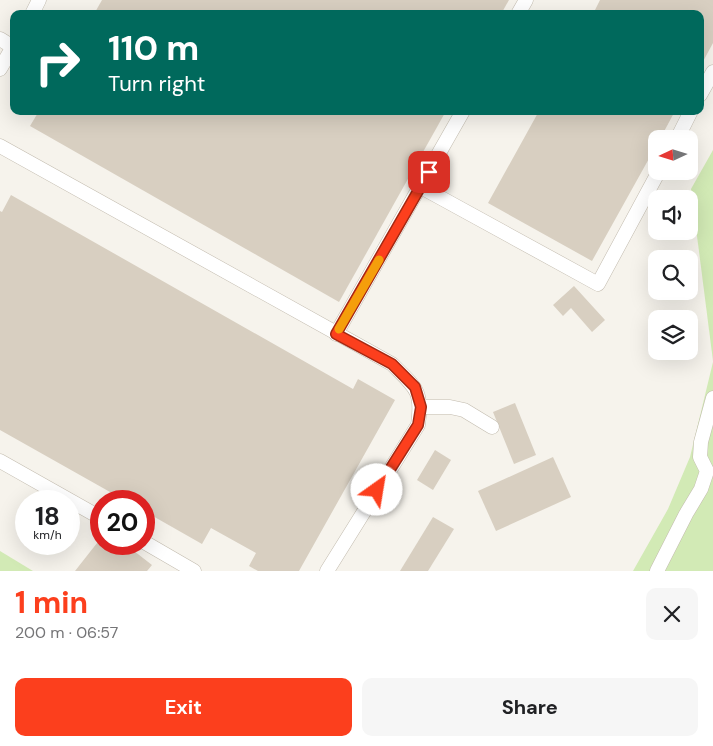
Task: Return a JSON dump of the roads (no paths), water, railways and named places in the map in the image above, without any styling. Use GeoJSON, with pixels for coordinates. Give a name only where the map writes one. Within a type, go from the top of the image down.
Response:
{"type":"FeatureCollection","features":[{"type":"Feature","properties":{"kind":"street"},"geometry":{"type":"LineString","coordinates":[[0,70],[10,52]]}},
{"type":"Feature","properties":{"kind":"street"},"geometry":{"type":"LineString","coordinates":[[704,89],[713,72]]}},
{"type":"Feature","properties":{"kind":"street"},"geometry":{"type":"LineString","coordinates":[[336,334],[461,115]]}},
{"type":"Feature","properties":{"kind":"street"},"geometry":{"type":"LineString","coordinates":[[681,130],[689,115]]}},
{"type":"Feature","properties":{"kind":"street"},"geometry":{"type":"LineString","coordinates":[[0,146],[392,364],[415,387],[421,407],[418,425],[327,571]]}},
{"type":"Feature","properties":{"kind":"street"},"geometry":{"type":"LineString","coordinates":[[421,186],[598,284],[654,180]]}},
{"type":"Feature","properties":{"kind":"street"},"geometry":{"type":"LineString","coordinates":[[656,571],[701,489],[706,471],[700,458],[701,442],[713,398]]}},
{"type":"Feature","properties":{"kind":"street"},"geometry":{"type":"LineString","coordinates":[[421,407],[450,407],[464,410],[492,427]]}},
{"type":"Feature","properties":{"kind":"street"},"geometry":{"type":"LineString","coordinates":[[0,461],[90,512]]}},
{"type":"Feature","properties":{"kind":"street"},"geometry":{"type":"LineString","coordinates":[[155,548],[194,571]]}}]}
